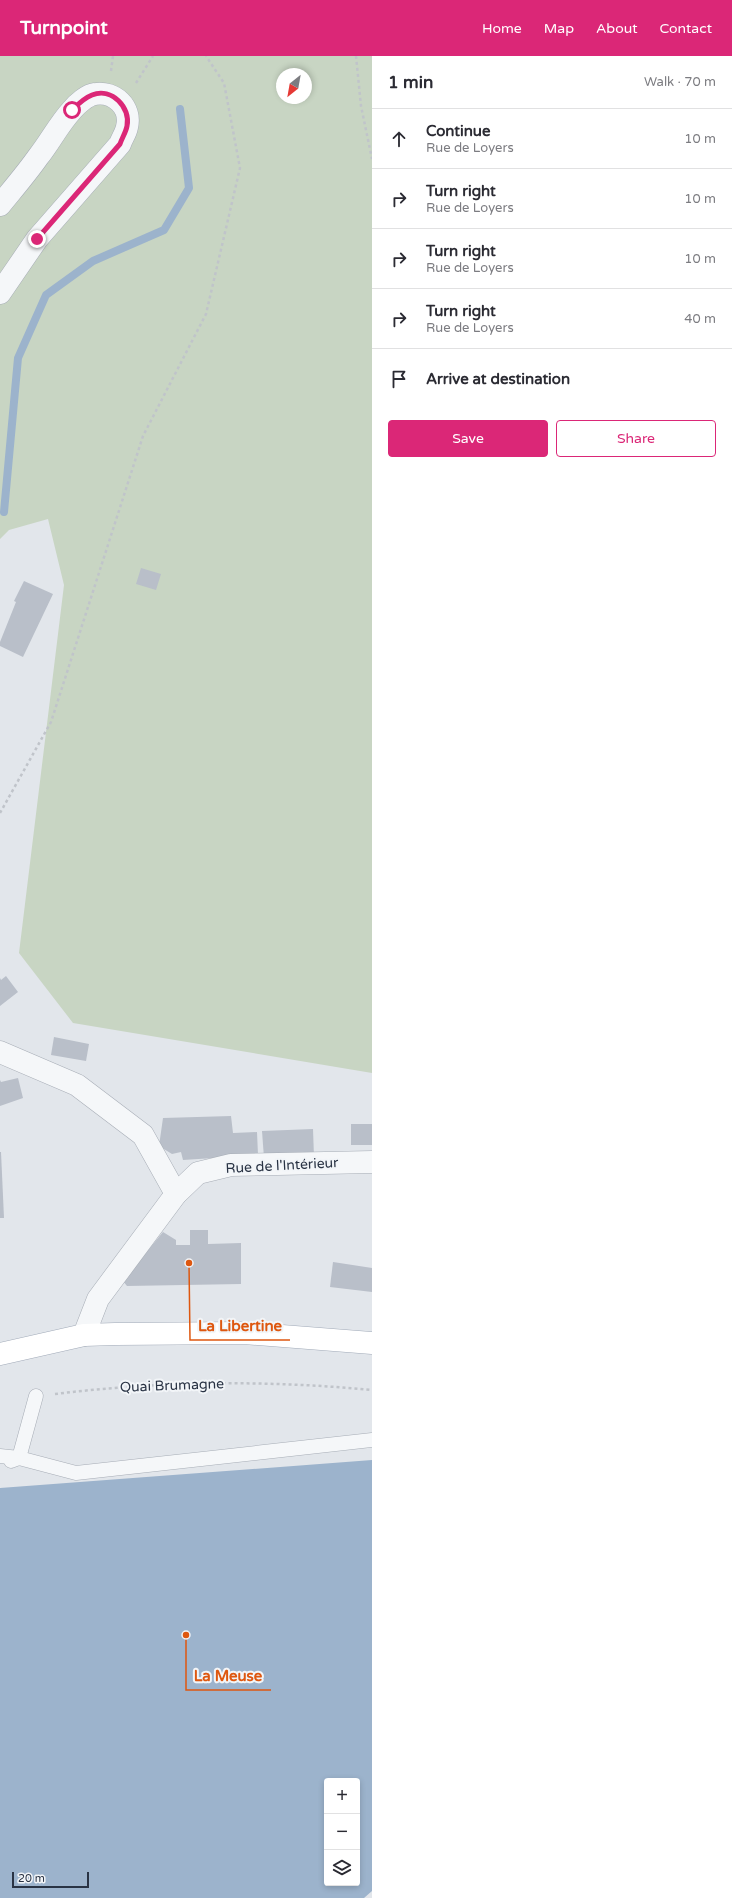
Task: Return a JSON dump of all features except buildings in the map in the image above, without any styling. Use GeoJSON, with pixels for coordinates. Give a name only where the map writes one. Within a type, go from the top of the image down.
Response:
{"type":"FeatureCollection","features":[{"type":"Feature","properties":{"kind":"main road"},"geometry":{"type":"LineString","coordinates":[[0,1354],[84,1335],[244,1333],[372,1343]]}},
{"type":"Feature","properties":{"kind":"street"},"geometry":{"type":"LineString","coordinates":[[0,205],[38,157],[72,110],[82,101],[94,94],[104,94],[116,98],[123,104],[128,112],[127,126],[120,144],[37,239],[0,293]]}},
{"type":"Feature","properties":{"kind":"street"},"geometry":{"type":"LineString","coordinates":[[0,1052],[77,1085],[143,1135],[176,1194]]}},
{"type":"Feature","properties":{"kind":"street","name":"Rue de l'Intérieur"},"geometry":{"type":"LineString","coordinates":[[84,1335],[98,1299],[176,1194],[198,1173],[231,1165],[372,1162]]}},
{"type":"Feature","properties":{"kind":"lane"},"geometry":{"type":"LineString","coordinates":[[19,1458],[36,1396]]}},
{"type":"Feature","properties":{"kind":"lane"},"geometry":{"type":"LineString","coordinates":[[0,1456],[19,1458],[76,1473],[372,1440]]}},
{"type":"Feature","properties":{"kind":"lane"},"geometry":{"type":"LineString","coordinates":[[0,1465],[19,1458]]}},
{"type":"Feature","properties":{"kind":"path"},"geometry":{"type":"LineString","coordinates":[[123,104],[153,56]]}},
{"type":"Feature","properties":{"kind":"path"},"geometry":{"type":"LineString","coordinates":[[0,813],[51,722],[143,436],[206,314],[240,168],[224,83],[206,56]]}},
{"type":"Feature","properties":{"kind":"path"},"geometry":{"type":"LineString","coordinates":[[356,56],[360,106],[372,159]]}},
{"type":"Feature","properties":{"kind":"path","name":"Quai Brumagne"},"geometry":{"type":"LineString","coordinates":[[36,1396],[109,1387],[252,1382],[372,1390]]}},
{"type":"Feature","properties":{"kind":"green space"},"geometry":{"type":"Polygon","coordinates":[[[0,56],[372,56],[372,1073],[73,1023],[19,953],[64,585],[48,519],[9,530],[0,539],[0,56]]]}},
{"type":"Feature","properties":{"kind":"water"},"geometry":{"type":"Polygon","coordinates":[[[372,1460],[372,1891],[364,1898],[0,1898],[0,1488],[372,1460]]]}},
{"type":"Feature","properties":{"kind":"waterway"},"geometry":{"type":"LineString","coordinates":[[4,512],[18,358],[46,295],[93,261],[164,230],[189,188],[180,109]]}},
{"type":"Feature","properties":{"kind":"place","name":"La Libertine"},"geometry":{"type":"Point","coordinates":[189,1263]}},
{"type":"Feature","properties":{"kind":"place","name":"La Meuse"},"geometry":{"type":"Point","coordinates":[186,1635]}},
{"type":"Feature","properties":{"kind":"route"},"geometry":{"type":"LineString","coordinates":[[37,239],[120,144],[127,126],[128,112],[123,104],[116,98],[104,94],[94,94],[82,101],[72,110]]}}]}
